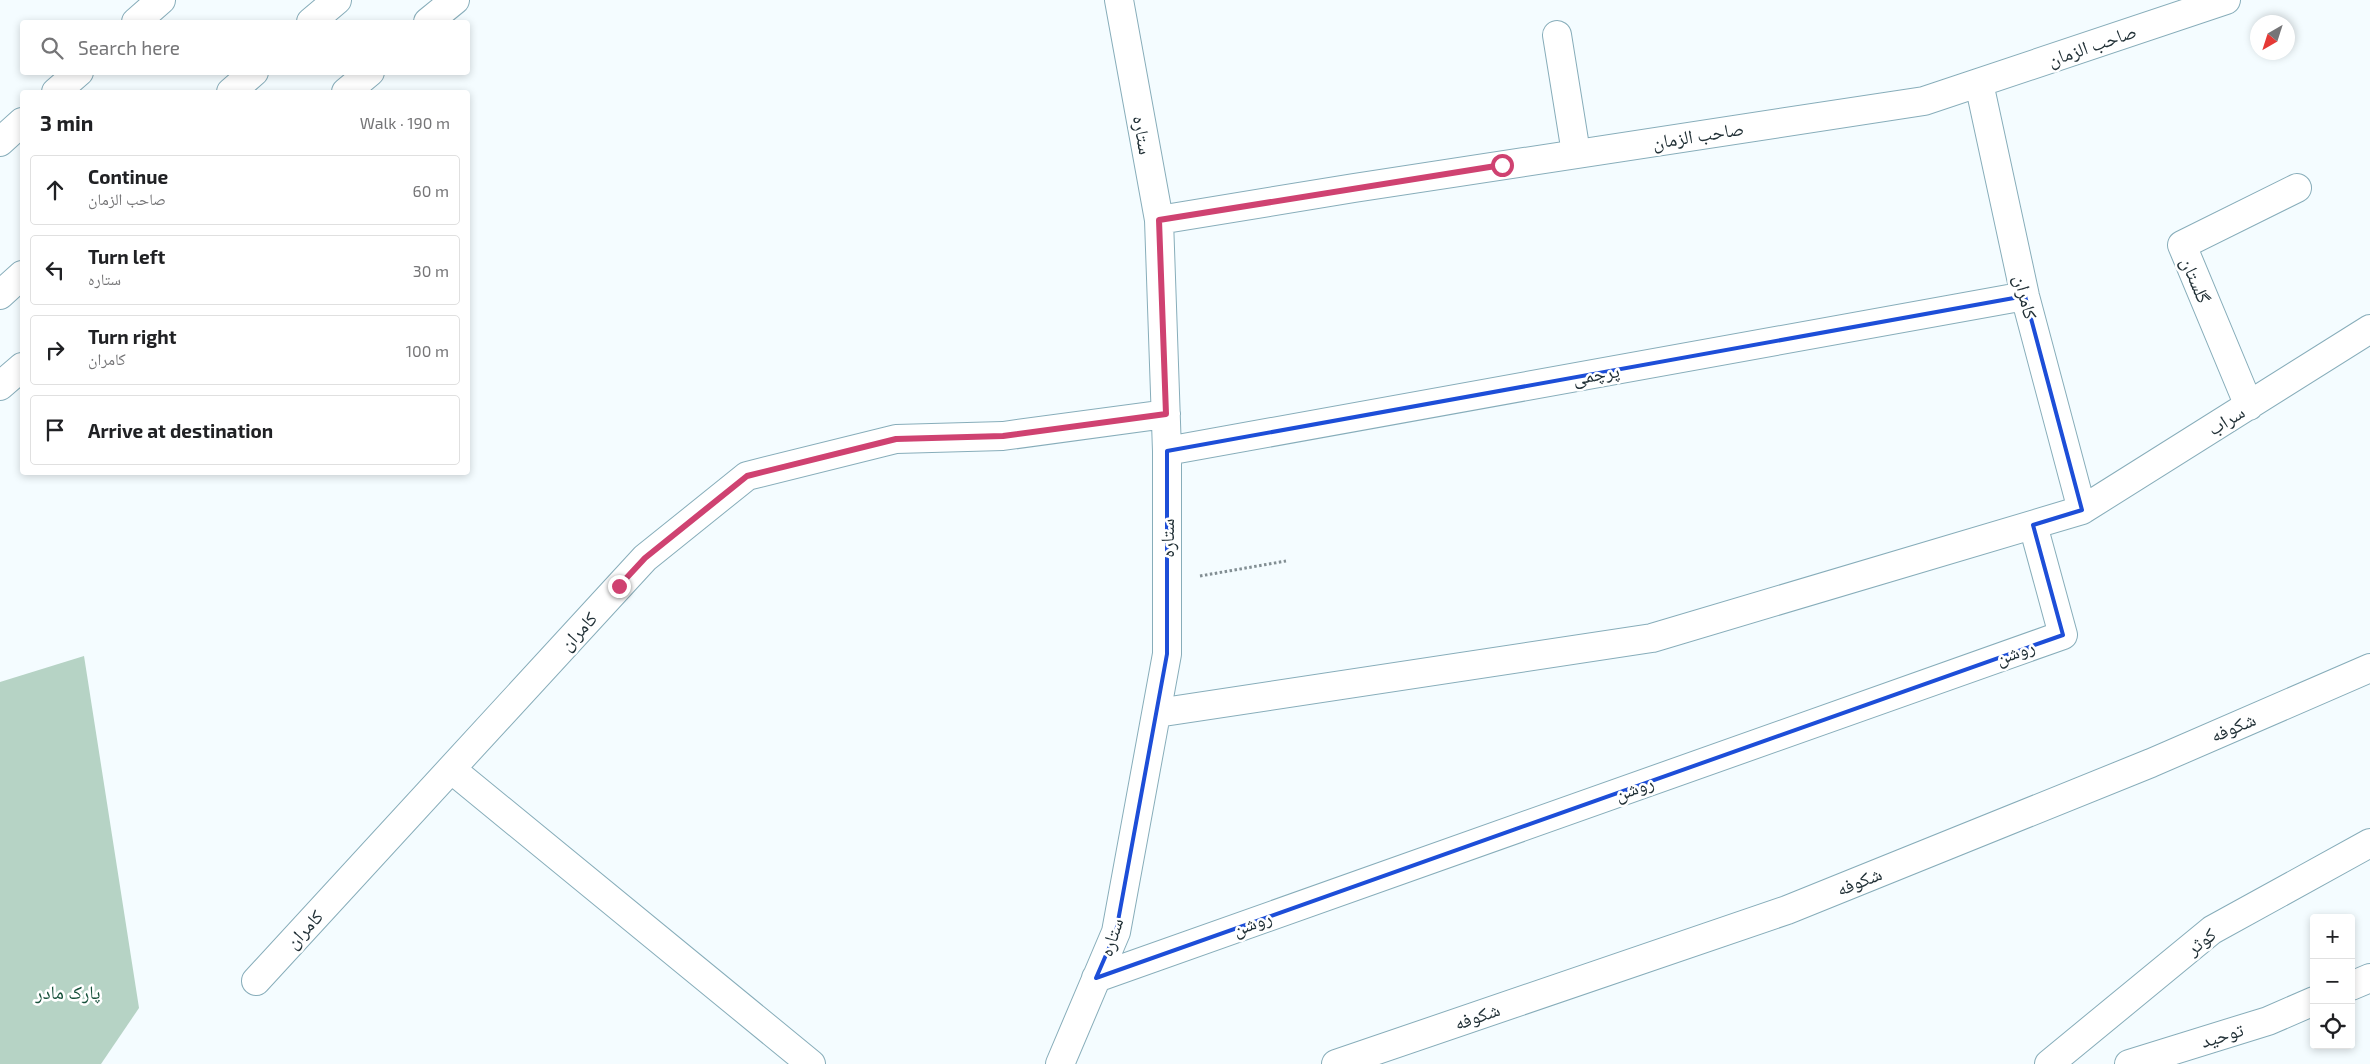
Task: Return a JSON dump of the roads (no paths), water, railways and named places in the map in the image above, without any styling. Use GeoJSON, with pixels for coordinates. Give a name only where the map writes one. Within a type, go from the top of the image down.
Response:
{"type":"FeatureCollection","features":[{"type":"Feature","properties":{"kind":"main road"},"geometry":{"type":"LineString","coordinates":[[138,20],[162,0]]}},
{"type":"Feature","properties":{"kind":"main road"},"geometry":{"type":"LineString","coordinates":[[313,20],[337,0]]}},
{"type":"Feature","properties":{"kind":"main road"},"geometry":{"type":"LineString","coordinates":[[430,20],[455,0]]}},
{"type":"Feature","properties":{"kind":"main road","name":"ستاره"},"geometry":{"type":"LineString","coordinates":[[1060,1064],[1116,932],[1168,654],[1167,451],[1159,220],[1119,0]]}},
{"type":"Feature","properties":{"kind":"main road","name":"صاحب الزمان"},"geometry":{"type":"LineString","coordinates":[[1159,220],[1924,101],[2226,0]]}},
{"type":"Feature","properties":{"kind":"main road"},"geometry":{"type":"LineString","coordinates":[[1557,35],[1576,154]]}},
{"type":"Feature","properties":{"kind":"main road"},"geometry":{"type":"LineString","coordinates":[[58,90],[76,75]]}},
{"type":"Feature","properties":{"kind":"main road"},"geometry":{"type":"LineString","coordinates":[[233,90],[251,75]]}},
{"type":"Feature","properties":{"kind":"main road"},"geometry":{"type":"LineString","coordinates":[[348,90],[366,75]]}},
{"type":"Feature","properties":{"kind":"main road","name":"کامران"},"geometry":{"type":"LineString","coordinates":[[1979,83],[2025,296],[2082,510]]}},
{"type":"Feature","properties":{"kind":"main road"},"geometry":{"type":"LineString","coordinates":[[0,142],[20,124]]}},
{"type":"Feature","properties":{"kind":"main road","name":"گلستان"},"geometry":{"type":"LineString","coordinates":[[2249,406],[2182,246],[2297,188]]}},
{"type":"Feature","properties":{"kind":"main road"},"geometry":{"type":"LineString","coordinates":[[0,295],[20,277]]}},
{"type":"Feature","properties":{"kind":"main road","name":"پرچمی"},"geometry":{"type":"LineString","coordinates":[[1167,451],[2025,296]]}},
{"type":"Feature","properties":{"kind":"main road","name":"سراب"},"geometry":{"type":"LineString","coordinates":[[1157,713],[1652,638],[2082,510],[2370,330]]}},
{"type":"Feature","properties":{"kind":"main road"},"geometry":{"type":"LineString","coordinates":[[0,386],[20,369]]}},
{"type":"Feature","properties":{"kind":"main road","name":"کامران"},"geometry":{"type":"LineString","coordinates":[[256,981],[645,558],[747,476],[896,439],[1003,436],[1166,414]]}},
{"type":"Feature","properties":{"kind":"main road","name":"روشن"},"geometry":{"type":"LineString","coordinates":[[1096,978],[2063,635],[2033,525]]}},
{"type":"Feature","properties":{"kind":"main road","name":"شکوفه"},"geometry":{"type":"LineString","coordinates":[[1336,1064],[1787,910],[2151,763],[2370,668]]}},
{"type":"Feature","properties":{"kind":"main road"},"geometry":{"type":"LineString","coordinates":[[451,769],[811,1064]]}},
{"type":"Feature","properties":{"kind":"main road","name":"کوثر"},"geometry":{"type":"LineString","coordinates":[[2049,1064],[2212,930],[2370,842]]}},
{"type":"Feature","properties":{"kind":"main road"},"geometry":{"type":"LineString","coordinates":[[2355,984],[2370,978]]}},
{"type":"Feature","properties":{"kind":"main road","name":"توحید"},"geometry":{"type":"LineString","coordinates":[[2129,1064],[2268,1021],[2310,1004]]}},
{"type":"Feature","properties":{"kind":"park label","name":"پارک مادر"},"geometry":{"type":"Point","coordinates":[68,992]}}]}
